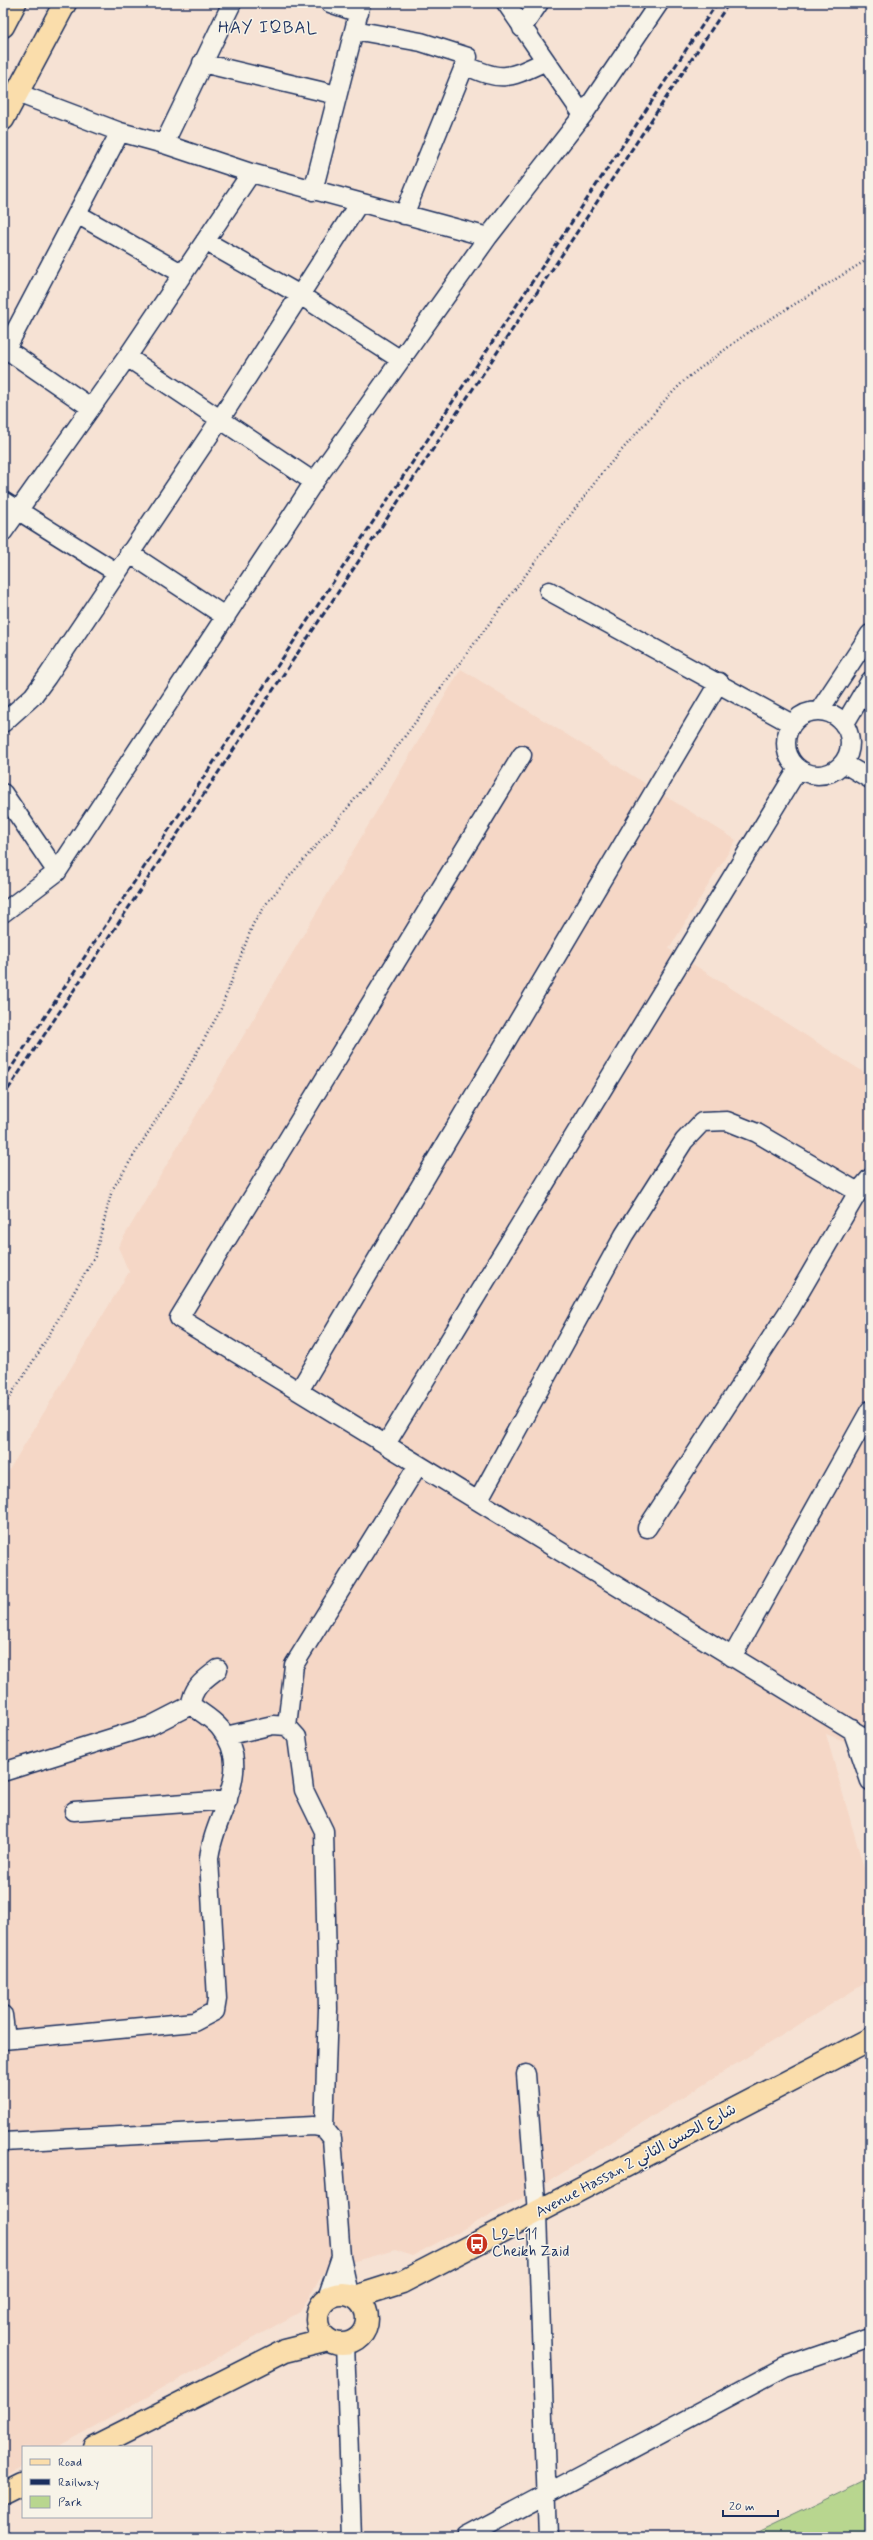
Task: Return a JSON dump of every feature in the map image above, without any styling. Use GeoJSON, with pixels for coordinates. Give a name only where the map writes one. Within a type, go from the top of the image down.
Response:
{"type":"FeatureCollection","features":[{"type":"Feature","properties":{"kind":"main road"},"geometry":{"type":"LineString","coordinates":[[3,26],[15,3]]}},
{"type":"Feature","properties":{"kind":"main road"},"geometry":{"type":"LineString","coordinates":[[3,119],[65,3]]}},
{"type":"Feature","properties":{"kind":"main road","name":"Avenue Hassan 2 شارع الحسن الثاني"},"geometry":{"type":"LineString","coordinates":[[352,2296],[402,2282],[870,2039]]}},
{"type":"Feature","properties":{"kind":"main road","name":"Avenue Hassan 2 شارع الحسن الثاني"},"geometry":{"type":"LineString","coordinates":[[367,2314],[402,2282]]}},
{"type":"Feature","properties":{"kind":"main road"},"geometry":{"type":"LineString","coordinates":[[96,2446],[284,2351],[330,2336],[355,2341],[362,2334],[367,2324],[367,2314],[363,2304],[352,2296],[338,2294],[327,2298],[319,2309],[330,2336]]}},
{"type":"Feature","properties":{"kind":"main road"},"geometry":{"type":"LineString","coordinates":[[3,2493],[22,2484]]}},
{"type":"Feature","properties":{"kind":"street"},"geometry":{"type":"LineString","coordinates":[[164,144],[232,3]]}},
{"type":"Feature","properties":{"kind":"street"},"geometry":{"type":"LineString","coordinates":[[313,190],[360,8],[330,3]]}},
{"type":"Feature","properties":{"kind":"street"},"geometry":{"type":"LineString","coordinates":[[506,3],[583,115]]}},
{"type":"Feature","properties":{"kind":"street"},"geometry":{"type":"LineString","coordinates":[[522,28],[539,3]]}},
{"type":"Feature","properties":{"kind":"street"},"geometry":{"type":"LineString","coordinates":[[3,913],[57,872],[314,482],[488,237],[583,115],[659,3]]}},
{"type":"Feature","properties":{"kind":"street"},"geometry":{"type":"LineString","coordinates":[[354,30],[421,42],[467,56],[465,65],[404,215]]}},
{"type":"Feature","properties":{"kind":"street"},"geometry":{"type":"LineString","coordinates":[[465,65],[488,76],[504,78],[546,61]]}},
{"type":"Feature","properties":{"kind":"street"},"geometry":{"type":"LineString","coordinates":[[202,63],[338,95]]}},
{"type":"Feature","properties":{"kind":"street"},"geometry":{"type":"LineString","coordinates":[[17,93],[120,132],[164,144],[251,173],[488,237]]}},
{"type":"Feature","properties":{"kind":"street"},"geometry":{"type":"LineString","coordinates":[[90,407],[4,351],[120,132]]}},
{"type":"Feature","properties":{"kind":"street"},"geometry":{"type":"LineString","coordinates":[[3,532],[10,506],[90,407],[127,357],[251,173]]}},
{"type":"Feature","properties":{"kind":"street"},"geometry":{"type":"LineString","coordinates":[[3,724],[34,696],[221,418],[359,203]]}},
{"type":"Feature","properties":{"kind":"street"},"geometry":{"type":"LineString","coordinates":[[77,214],[183,274]]}},
{"type":"Feature","properties":{"kind":"street"},"geometry":{"type":"LineString","coordinates":[[205,241],[300,295],[401,360]]}},
{"type":"Feature","properties":{"kind":"street"},"geometry":{"type":"LineString","coordinates":[[127,357],[221,418],[314,482]]}},
{"type":"Feature","properties":{"kind":"street"},"geometry":{"type":"LineString","coordinates":[[10,506],[116,572]]}},
{"type":"Feature","properties":{"kind":"street"},"geometry":{"type":"LineString","coordinates":[[129,553],[226,617]]}},
{"type":"Feature","properties":{"kind":"street"},"geometry":{"type":"LineString","coordinates":[[549,591],[719,682],[792,724]]}},
{"type":"Feature","properties":{"kind":"street"},"geometry":{"type":"LineString","coordinates":[[819,711],[870,634]]}},
{"type":"Feature","properties":{"kind":"street"},"geometry":{"type":"LineString","coordinates":[[844,725],[870,681]]}},
{"type":"Feature","properties":{"kind":"street"},"geometry":{"type":"LineString","coordinates":[[299,1391],[719,682]]}},
{"type":"Feature","properties":{"kind":"street"},"geometry":{"type":"LineString","coordinates":[[819,711],[833,715],[844,725],[850,744],[843,763],[831,772],[817,776],[798,769],[787,753],[786,738],[792,724],[800,716],[819,711]]}},
{"type":"Feature","properties":{"kind":"street"},"geometry":{"type":"LineString","coordinates":[[522,755],[179,1318],[870,1741]]}},
{"type":"Feature","properties":{"kind":"street"},"geometry":{"type":"LineString","coordinates":[[843,763],[870,779]]}},
{"type":"Feature","properties":{"kind":"street"},"geometry":{"type":"LineString","coordinates":[[386,1444],[798,769]]}},
{"type":"Feature","properties":{"kind":"street"},"geometry":{"type":"LineString","coordinates":[[3,793],[57,872]]}},
{"type":"Feature","properties":{"kind":"street"},"geometry":{"type":"LineString","coordinates":[[478,1501],[624,1235],[684,1141],[702,1122],[727,1121],[757,1134],[858,1192]]}},
{"type":"Feature","properties":{"kind":"street"},"geometry":{"type":"LineString","coordinates":[[647,1528],[790,1309],[858,1192],[870,1178]]}},
{"type":"Feature","properties":{"kind":"street"},"geometry":{"type":"LineString","coordinates":[[732,1656],[870,1410]]}},
{"type":"Feature","properties":{"kind":"street"},"geometry":{"type":"LineString","coordinates":[[352,2296],[341,2257],[332,2138],[324,2128],[328,2009],[324,1831],[304,1790],[297,1737],[288,1726],[294,1665],[415,1470]]}},
{"type":"Feature","properties":{"kind":"street"},"geometry":{"type":"LineString","coordinates":[[191,1705],[192,1694],[200,1682],[218,1669]]}},
{"type":"Feature","properties":{"kind":"street"},"geometry":{"type":"LineString","coordinates":[[3,2015],[4,2039],[194,2022],[215,2011],[217,1999],[209,1859],[210,1844],[228,1800],[234,1779],[233,1758],[226,1736],[218,1726],[191,1705]]}},
{"type":"Feature","properties":{"kind":"street"},"geometry":{"type":"LineString","coordinates":[[3,1772],[150,1726],[191,1705]]}},
{"type":"Feature","properties":{"kind":"street"},"geometry":{"type":"LineString","coordinates":[[226,1736],[273,1725],[288,1726]]}},
{"type":"Feature","properties":{"kind":"street"},"geometry":{"type":"LineString","coordinates":[[852,1729],[870,1781]]}},
{"type":"Feature","properties":{"kind":"street"},"geometry":{"type":"LineString","coordinates":[[74,1811],[228,1800]]}},
{"type":"Feature","properties":{"kind":"street"},"geometry":{"type":"LineString","coordinates":[[526,2074],[537,2213],[548,2537]]}},
{"type":"Feature","properties":{"kind":"street"},"geometry":{"type":"LineString","coordinates":[[3,2142],[313,2126],[324,2128]]}},
{"type":"Feature","properties":{"kind":"street"},"geometry":{"type":"LineString","coordinates":[[327,2298],[341,2257]]}},
{"type":"Feature","properties":{"kind":"street"},"geometry":{"type":"LineString","coordinates":[[330,2336],[352,2537]]}},
{"type":"Feature","properties":{"kind":"street"},"geometry":{"type":"LineString","coordinates":[[465,2537],[785,2367],[870,2338]]}},
{"type":"Feature","properties":{"kind":"path"},"geometry":{"type":"LineString","coordinates":[[3,1407],[39,1352],[94,1256],[112,1190],[182,1079],[220,1011],[253,924],[269,900],[333,826],[388,758],[602,473],[666,399],[687,378],[746,334],[870,258]]}},
{"type":"Feature","properties":{"kind":"shaded area"},"geometry":{"type":"Polygon","coordinates":[[[461,669],[736,840],[669,949],[870,1076],[870,1751],[826,1734],[870,1890],[870,1980],[524,2197],[412,2256],[395,2250],[326,2269],[300,2312],[59,2446],[22,2446],[22,2467],[3,2477],[3,1480],[129,1272],[118,1247],[461,669]]]}},
{"type":"Feature","properties":{"kind":"green space"},"geometry":{"type":"Polygon","coordinates":[[[870,2478],[870,2537],[747,2537],[870,2478]]]}},
{"type":"Feature","properties":{"kind":"railway"},"geometry":{"type":"LineString","coordinates":[[3,1080],[717,3]]}},
{"type":"Feature","properties":{"kind":"railway"},"geometry":{"type":"LineString","coordinates":[[3,1097],[729,3]]}},
{"type":"Feature","properties":{"kind":"place","name":"L9-L11 Cheikh Zaid"},"geometry":{"type":"Point","coordinates":[477,2244]}},
{"type":"Feature","properties":{"kind":"district","name":"HAY IQBAL"},"geometry":{"type":"Point","coordinates":[268,28]}}]}
